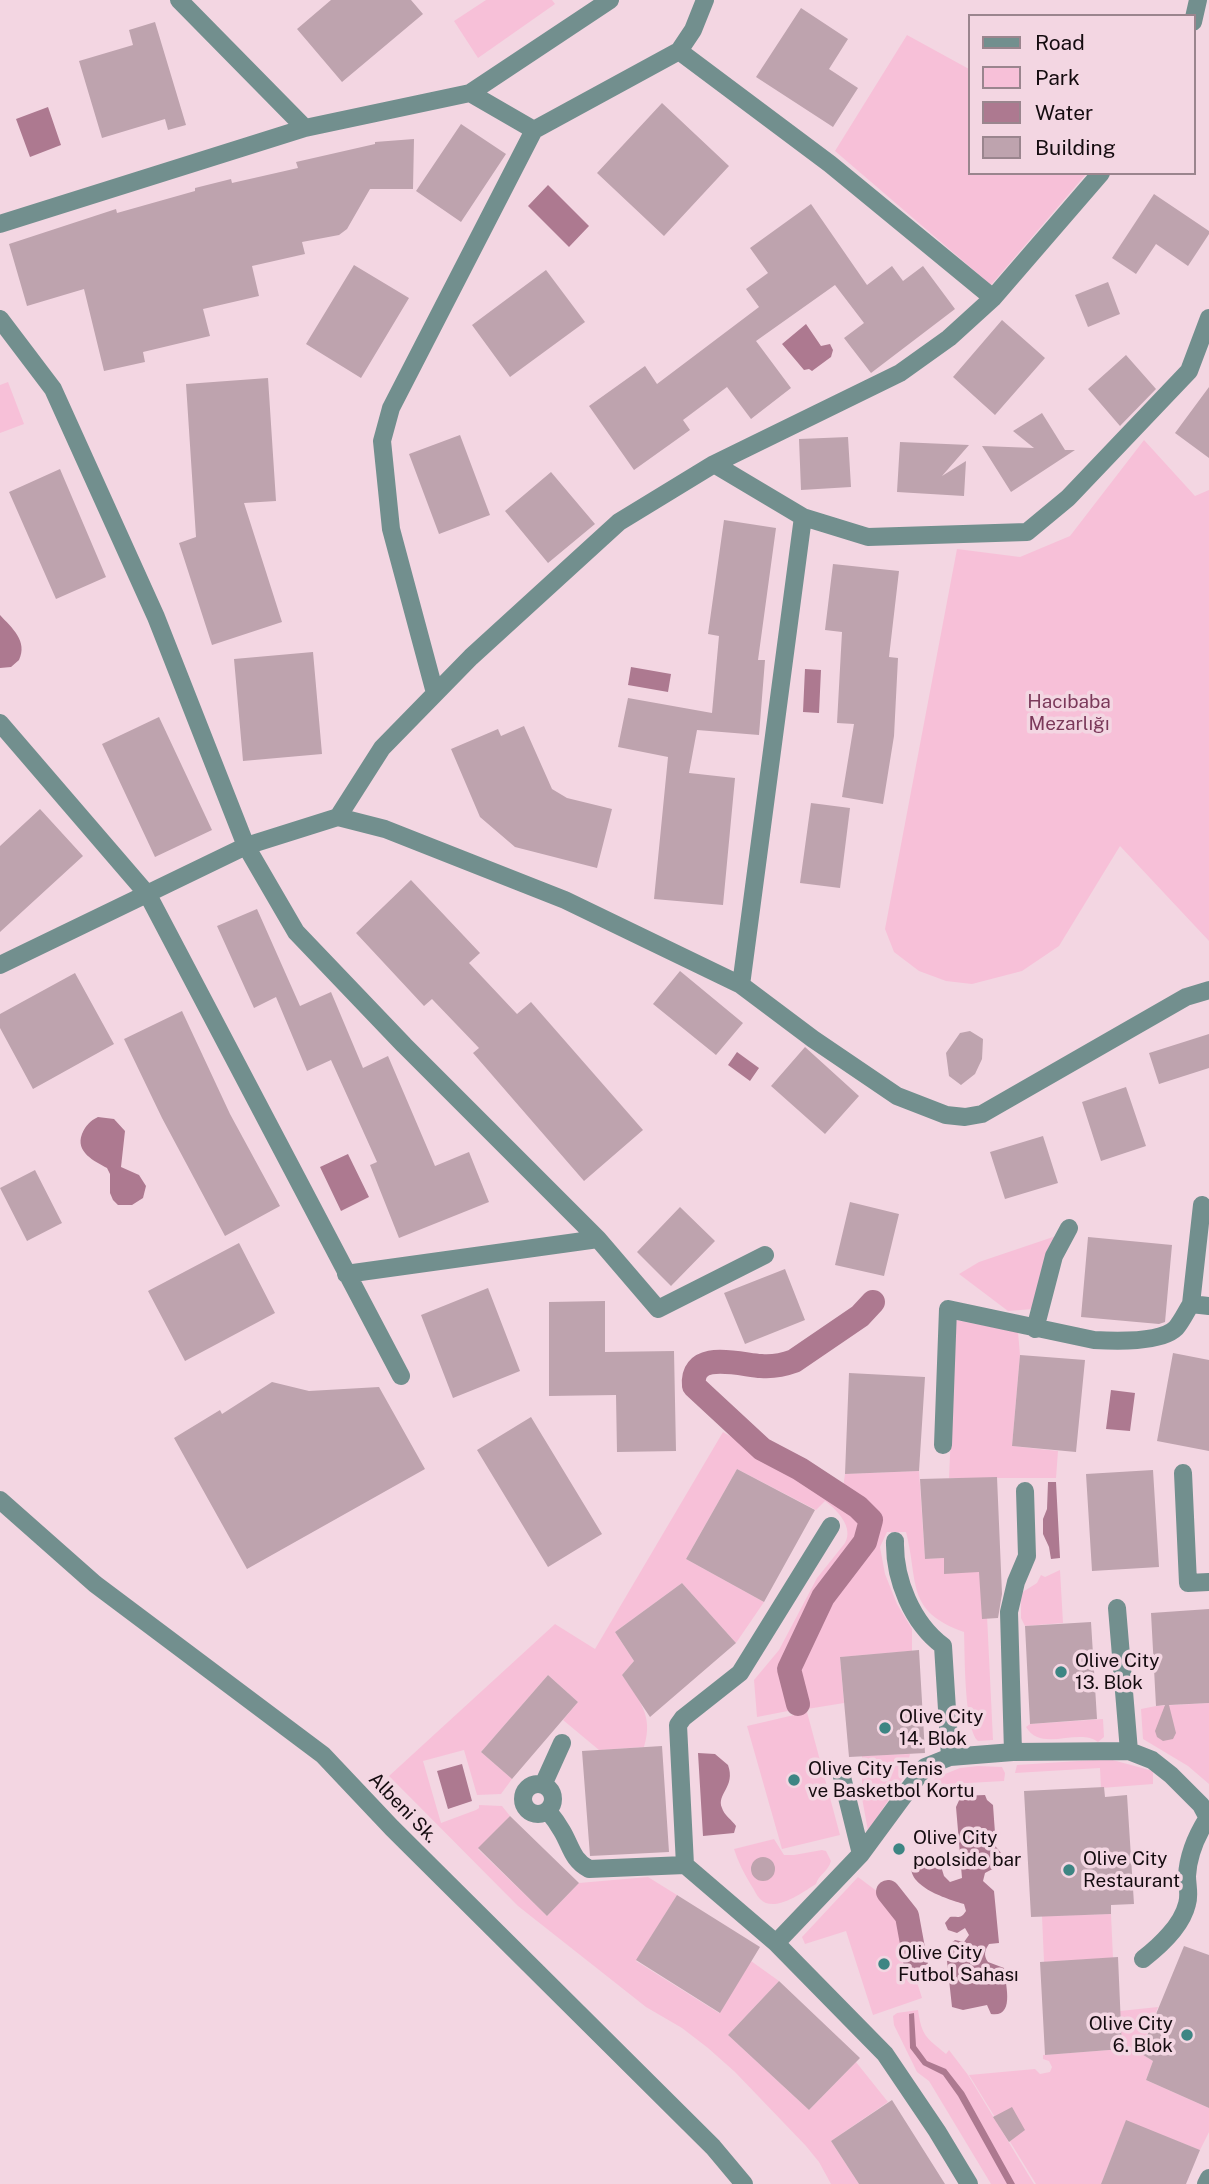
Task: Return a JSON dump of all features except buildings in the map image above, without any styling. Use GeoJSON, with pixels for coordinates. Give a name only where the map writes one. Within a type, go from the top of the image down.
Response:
{"type":"FeatureCollection","features":[{"type":"Feature","properties":{"kind":"street"},"geometry":{"type":"LineString","coordinates":[[179,0],[305,128]]}},
{"type":"Feature","properties":{"kind":"street"},"geometry":{"type":"LineString","coordinates":[[0,224],[305,128],[470,93],[610,0]]}},
{"type":"Feature","properties":{"kind":"street"},"geometry":{"type":"LineString","coordinates":[[435,693],[391,529],[382,441],[391,408],[534,130],[679,51],[693,30],[705,0]]}},
{"type":"Feature","properties":{"kind":"street"},"geometry":{"type":"LineString","coordinates":[[679,51],[830,164],[993,298]]}},
{"type":"Feature","properties":{"kind":"street"},"geometry":{"type":"LineString","coordinates":[[470,93],[534,130]]}},
{"type":"Feature","properties":{"kind":"street"},"geometry":{"type":"LineString","coordinates":[[338,817],[382,748],[471,657],[620,522],[714,464],[900,373],[949,338],[993,298],[1099,175]]}},
{"type":"Feature","properties":{"kind":"street"},"geometry":{"type":"LineString","coordinates":[[0,318],[52,389],[156,617],[246,846],[296,932],[404,1045],[598,1238],[658,1309],[765,1255]]}},
{"type":"Feature","properties":{"kind":"street"},"geometry":{"type":"LineString","coordinates":[[714,464],[803,517],[868,537],[1027,532],[1068,499],[1189,371],[1209,318]]}},
{"type":"Feature","properties":{"kind":"street"},"geometry":{"type":"LineString","coordinates":[[741,985],[803,517]]}},
{"type":"Feature","properties":{"kind":"street"},"geometry":{"type":"LineString","coordinates":[[0,723],[148,895],[401,1376]]}},
{"type":"Feature","properties":{"kind":"street"},"geometry":{"type":"LineString","coordinates":[[0,965],[246,846],[338,817],[385,829],[565,900],[741,985],[813,1039],[897,1096],[946,1115],[965,1117],[982,1114],[1186,997],[1209,990]]}},
{"type":"Feature","properties":{"kind":"street"},"geometry":{"type":"LineString","coordinates":[[943,1445],[948,1309],[1094,1340],[1155,1337],[1175,1329],[1200,1305],[1202,1205]]}},
{"type":"Feature","properties":{"kind":"street"},"geometry":{"type":"LineString","coordinates":[[1035,1329],[1054,1256],[1069,1228]]}},
{"type":"Feature","properties":{"kind":"street"},"geometry":{"type":"LineString","coordinates":[[346,1274],[598,1238]]}},
{"type":"Feature","properties":{"kind":"street"},"geometry":{"type":"LineString","coordinates":[[1183,1473],[1188,1583],[1209,1582]]}},
{"type":"Feature","properties":{"kind":"street"},"geometry":{"type":"LineString","coordinates":[[1013,1752],[1009,1612],[1027,1556],[1025,1492]]}},
{"type":"Feature","properties":{"kind":"street","name":"Albeni Sk."},"geometry":{"type":"LineString","coordinates":[[0,1500],[95,1584],[323,1755],[392,1828],[713,2147],[744,2184]]}},
{"type":"Feature","properties":{"kind":"street"},"geometry":{"type":"LineString","coordinates":[[685,1865],[678,1725],[683,1718],[740,1673],[831,1525]]}},
{"type":"Feature","properties":{"kind":"street"},"geometry":{"type":"LineString","coordinates":[[895,1541],[894,1562],[910,1606],[930,1634],[943,1646],[950,1757]]}},
{"type":"Feature","properties":{"kind":"street"},"geometry":{"type":"LineString","coordinates":[[1117,1608],[1129,1751]]}},
{"type":"Feature","properties":{"kind":"street"},"geometry":{"type":"LineString","coordinates":[[543,1785],[562,1743]]}},
{"type":"Feature","properties":{"kind":"street"},"geometry":{"type":"LineString","coordinates":[[776,1943],[861,1854],[925,1767],[950,1757],[1013,1752],[1129,1751],[1152,1760],[1171,1775],[1201,1805],[1208,1819],[1199,1832],[1192,1855],[1187,1874],[1188,1900],[1180,1922],[1161,1945],[1143,1959]]}},
{"type":"Feature","properties":{"kind":"street"},"geometry":{"type":"LineString","coordinates":[[842,1777],[861,1854]]}},
{"type":"Feature","properties":{"kind":"street"},"geometry":{"type":"LineString","coordinates":[[543,1785],[550,1790],[553,1800],[548,1811],[533,1814],[523,1803],[523,1798],[527,1788],[543,1785]]}},
{"type":"Feature","properties":{"kind":"street"},"geometry":{"type":"LineString","coordinates":[[548,1811],[564,1833],[572,1854],[581,1865],[589,1869],[685,1865],[776,1943],[888,2049],[969,2184]]}},
{"type":"Feature","properties":{"kind":"street"},"geometry":{"type":"LineString","coordinates":[[1206,2184],[1209,2178]]}},
{"type":"Feature","properties":{"kind":"green space"},"geometry":{"type":"Polygon","coordinates":[[[486,0],[552,0],[555,4],[478,58],[454,21],[486,0]]]}},
{"type":"Feature","properties":{"kind":"green space"},"geometry":{"type":"Polygon","coordinates":[[[907,35],[968,68],[968,175],[1085,175],[991,285],[835,151],[907,35]]]}},
{"type":"Feature","properties":{"kind":"green space"},"geometry":{"type":"Polygon","coordinates":[[[8,382],[24,424],[0,433],[0,385],[8,382]]]}},
{"type":"Feature","properties":{"kind":"green space","name":"Hacıbaba Mezarlığı"},"geometry":{"type":"Polygon","coordinates":[[[1144,440],[1195,496],[1209,490],[1209,941],[1120,846],[1059,946],[1022,971],[972,984],[946,981],[919,971],[894,952],[885,929],[957,549],[1020,557],[1070,536],[1144,440]]]}},
{"type":"Feature","properties":{"kind":"green space"},"geometry":{"type":"Polygon","coordinates":[[[1059,1235],[1033,1309],[1008,1311],[959,1274],[979,1262],[1059,1235]]]}},
{"type":"Feature","properties":{"kind":"green space"},"geometry":{"type":"Polygon","coordinates":[[[956,1320],[1018,1332],[1020,1355],[1012,1446],[1058,1451],[1056,1478],[949,1478],[956,1320]]]}},
{"type":"Feature","properties":{"kind":"green space"},"geometry":{"type":"Polygon","coordinates":[[[723,1432],[849,1505],[868,1522],[862,1541],[822,1586],[785,1669],[793,1710],[757,1717],[754,1680],[779,1650],[817,1578],[845,1543],[846,1525],[825,1501],[816,1510],[737,1469],[686,1559],[764,1602],[736,1643],[682,1583],[615,1632],[634,1661],[622,1675],[639,1700],[646,1717],[647,1736],[644,1747],[599,1750],[563,1720],[578,1702],[548,1675],[481,1752],[512,1779],[501,1794],[477,1795],[464,1750],[423,1761],[441,1823],[476,1810],[479,1805],[502,1806],[510,1816],[478,1849],[547,1916],[579,1883],[648,1877],[677,1895],[636,1961],[719,2013],[751,1961],[779,1981],[728,2035],[809,2110],[856,2062],[888,2102],[831,2141],[859,2184],[831,2184],[806,2146],[735,2072],[682,2028],[646,2007],[518,1906],[389,1776],[555,1624],[595,1649],[723,1432]]]}},
{"type":"Feature","properties":{"kind":"green space"},"geometry":{"type":"Polygon","coordinates":[[[919,1471],[925,1559],[944,1558],[944,1573],[996,1571],[986,1595],[993,1740],[978,1741],[973,1733],[966,1690],[964,1632],[945,1624],[923,1605],[915,1581],[906,1532],[887,1532],[880,1547],[885,1574],[897,1604],[912,1629],[912,1651],[840,1657],[844,1703],[807,1709],[798,1690],[797,1669],[842,1580],[866,1554],[875,1524],[874,1517],[843,1488],[845,1474],[919,1471]]]}},
{"type":"Feature","properties":{"kind":"green space"},"geometry":{"type":"Polygon","coordinates":[[[1060,1570],[1063,1623],[1025,1626],[1021,1618],[1021,1593],[1037,1583],[1041,1575],[1045,1577],[1060,1570]]]}},
{"type":"Feature","properties":{"kind":"green space"},"geometry":{"type":"Polygon","coordinates":[[[1209,1703],[1209,1784],[1188,1766],[1143,1739],[1141,1709],[1209,1703]]]}},
{"type":"Feature","properties":{"kind":"green space","name":"Olive City Tenis ve Basketbol Kortu"},"geometry":{"type":"Polygon","coordinates":[[[807,1712],[840,1835],[782,1849],[747,1726],[807,1712]]]}},
{"type":"Feature","properties":{"kind":"green space"},"geometry":{"type":"Polygon","coordinates":[[[1103,1719],[1104,1737],[1098,1742],[1081,1737],[1041,1738],[1026,1727],[1030,1724],[1103,1719]]]}},
{"type":"Feature","properties":{"kind":"green space"},"geometry":{"type":"Polygon","coordinates":[[[910,1754],[905,1775],[868,1831],[862,1798],[862,1756],[910,1754]]]}},
{"type":"Feature","properties":{"kind":"green space"},"geometry":{"type":"Polygon","coordinates":[[[1109,1759],[1153,1771],[1153,1784],[1101,1788],[1100,1768],[1015,1773],[1017,1765],[1109,1759]]]}},
{"type":"Feature","properties":{"kind":"green space"},"geometry":{"type":"Polygon","coordinates":[[[1002,1767],[1005,1773],[1004,1781],[932,1785],[935,1778],[960,1768],[1002,1767]]]}},
{"type":"Feature","properties":{"kind":"green space"},"geometry":{"type":"Polygon","coordinates":[[[774,1839],[784,1855],[822,1850],[826,1851],[831,1861],[816,1884],[788,1900],[773,1904],[766,1903],[757,1896],[734,1849],[774,1839]]]}},
{"type":"Feature","properties":{"kind":"green space","name":"Olive City Futbol Sahası"},"geometry":{"type":"Polygon","coordinates":[[[858,1877],[886,1898],[890,1897],[922,1998],[873,2015],[846,1931],[805,1944],[802,1937],[858,1877]]]}},
{"type":"Feature","properties":{"kind":"green space"},"geometry":{"type":"Polygon","coordinates":[[[1111,1914],[1113,1958],[1044,1962],[1042,1916],[1111,1914]]]}},
{"type":"Feature","properties":{"kind":"green space"},"geometry":{"type":"Polygon","coordinates":[[[1158,2007],[1140,2053],[1153,2061],[1146,2080],[1209,2108],[1209,2132],[1200,2150],[1126,2121],[1101,2184],[1036,2184],[969,2075],[1035,2069],[1040,2074],[1050,2072],[1052,2067],[1049,2061],[1043,2059],[1043,2055],[1122,2049],[1120,2011],[1158,2007]]]}},
{"type":"Feature","properties":{"kind":"green space"},"geometry":{"type":"Polygon","coordinates":[[[918,2010],[926,2036],[946,2054],[949,2050],[968,2075],[1034,2184],[991,2184],[929,2081],[917,2072],[894,2025],[893,2016],[897,2013],[918,2010]]]}},
{"type":"Feature","properties":{"kind":"water"},"geometry":{"type":"Polygon","coordinates":[[[48,107],[61,145],[30,157],[16,119],[48,107]]]}},
{"type":"Feature","properties":{"kind":"water"},"geometry":{"type":"Polygon","coordinates":[[[548,185],[589,226],[569,247],[528,206],[548,185]]]}},
{"type":"Feature","properties":{"kind":"water"},"geometry":{"type":"Polygon","coordinates":[[[806,324],[821,346],[830,344],[833,350],[831,357],[812,371],[804,370],[782,344],[806,324]]]}},
{"type":"Feature","properties":{"kind":"water"},"geometry":{"type":"Polygon","coordinates":[[[0,615],[17,635],[22,647],[19,660],[11,667],[0,668],[0,615]]]}},
{"type":"Feature","properties":{"kind":"water"},"geometry":{"type":"Polygon","coordinates":[[[631,667],[671,674],[668,692],[628,685],[631,667]]]}},
{"type":"Feature","properties":{"kind":"water"},"geometry":{"type":"Polygon","coordinates":[[[805,669],[821,670],[819,713],[803,712],[805,669]]]}},
{"type":"Feature","properties":{"kind":"water"},"geometry":{"type":"Polygon","coordinates":[[[737,1052],[759,1068],[750,1081],[728,1065],[737,1052]]]}},
{"type":"Feature","properties":{"kind":"water"},"geometry":{"type":"Polygon","coordinates":[[[98,1117],[114,1119],[125,1131],[121,1167],[139,1175],[146,1186],[143,1198],[132,1205],[118,1205],[113,1200],[107,1168],[87,1155],[81,1146],[85,1128],[98,1117]]]}},
{"type":"Feature","properties":{"kind":"water"},"geometry":{"type":"Polygon","coordinates":[[[348,1154],[369,1197],[341,1211],[320,1167],[348,1154]]]}},
{"type":"Feature","properties":{"kind":"water"},"geometry":{"type":"Polygon","coordinates":[[[1111,1390],[1135,1393],[1130,1431],[1106,1429],[1111,1390]]]}},
{"type":"Feature","properties":{"kind":"water"},"geometry":{"type":"Polygon","coordinates":[[[1048,1482],[1056,1482],[1060,1558],[1051,1559],[1043,1534],[1048,1482]]]}},
{"type":"Feature","properties":{"kind":"water"},"geometry":{"type":"Polygon","coordinates":[[[698,1753],[715,1754],[728,1765],[730,1779],[721,1803],[724,1813],[736,1826],[734,1833],[703,1836],[698,1753]]]}},
{"type":"Feature","properties":{"kind":"water"},"geometry":{"type":"Polygon","coordinates":[[[462,1764],[472,1801],[448,1809],[437,1771],[462,1764]]]}},
{"type":"Feature","properties":{"kind":"water"},"geometry":{"type":"Polygon","coordinates":[[[985,1795],[993,1805],[996,1847],[1002,1854],[1002,1864],[985,1873],[983,1881],[994,1891],[999,1943],[989,1944],[985,1957],[988,1962],[1004,1968],[1007,1990],[1004,2011],[999,2014],[991,2014],[987,2005],[963,2010],[952,2007],[947,1961],[951,1960],[951,1943],[955,1940],[964,1942],[969,1935],[965,1928],[957,1933],[948,1930],[945,1923],[950,1917],[964,1914],[964,1904],[928,1890],[914,1877],[911,1870],[913,1861],[925,1855],[940,1863],[944,1876],[950,1882],[962,1878],[956,1807],[961,1796],[985,1795]]]}},
{"type":"Feature","properties":{"kind":"water"},"geometry":{"type":"Polygon","coordinates":[[[914,2013],[916,2046],[927,2061],[946,2069],[964,2092],[1015,2184],[1007,2184],[958,2096],[943,2075],[923,2065],[910,2048],[909,2014],[914,2013]]]}},
{"type":"Feature","properties":{"kind":"waterway"},"geometry":{"type":"LineString","coordinates":[[798,1704],[789,1669],[823,1597],[865,1542],[871,1520],[858,1507],[800,1469],[762,1449],[694,1386],[695,1374],[700,1367],[708,1363],[769,1366],[794,1361],[860,1316],[873,1302]]}},
{"type":"Feature","properties":{"kind":"waterway"},"geometry":{"type":"LineString","coordinates":[[888,1892],[907,1916],[916,1965]]}},
{"type":"Feature","properties":{"kind":"place","name":"Olive City 13. Blok"},"geometry":{"type":"Point","coordinates":[1061,1672]}},
{"type":"Feature","properties":{"kind":"place","name":"Olive City 14. Blok"},"geometry":{"type":"Point","coordinates":[885,1728]}},
{"type":"Feature","properties":{"kind":"place","name":"Olive City Tenis ve Basketbol Kortu"},"geometry":{"type":"Point","coordinates":[794,1780]}},
{"type":"Feature","properties":{"kind":"place","name":"Olive City poolside bar"},"geometry":{"type":"Point","coordinates":[899,1849]}},
{"type":"Feature","properties":{"kind":"place","name":"Olive City Restaurant"},"geometry":{"type":"Point","coordinates":[1069,1870]}},
{"type":"Feature","properties":{"kind":"place","name":"Olive City Futbol Sahası"},"geometry":{"type":"Point","coordinates":[884,1964]}},
{"type":"Feature","properties":{"kind":"place","name":"Olive City 6. Blok"},"geometry":{"type":"Point","coordinates":[1187,2035]}}]}
